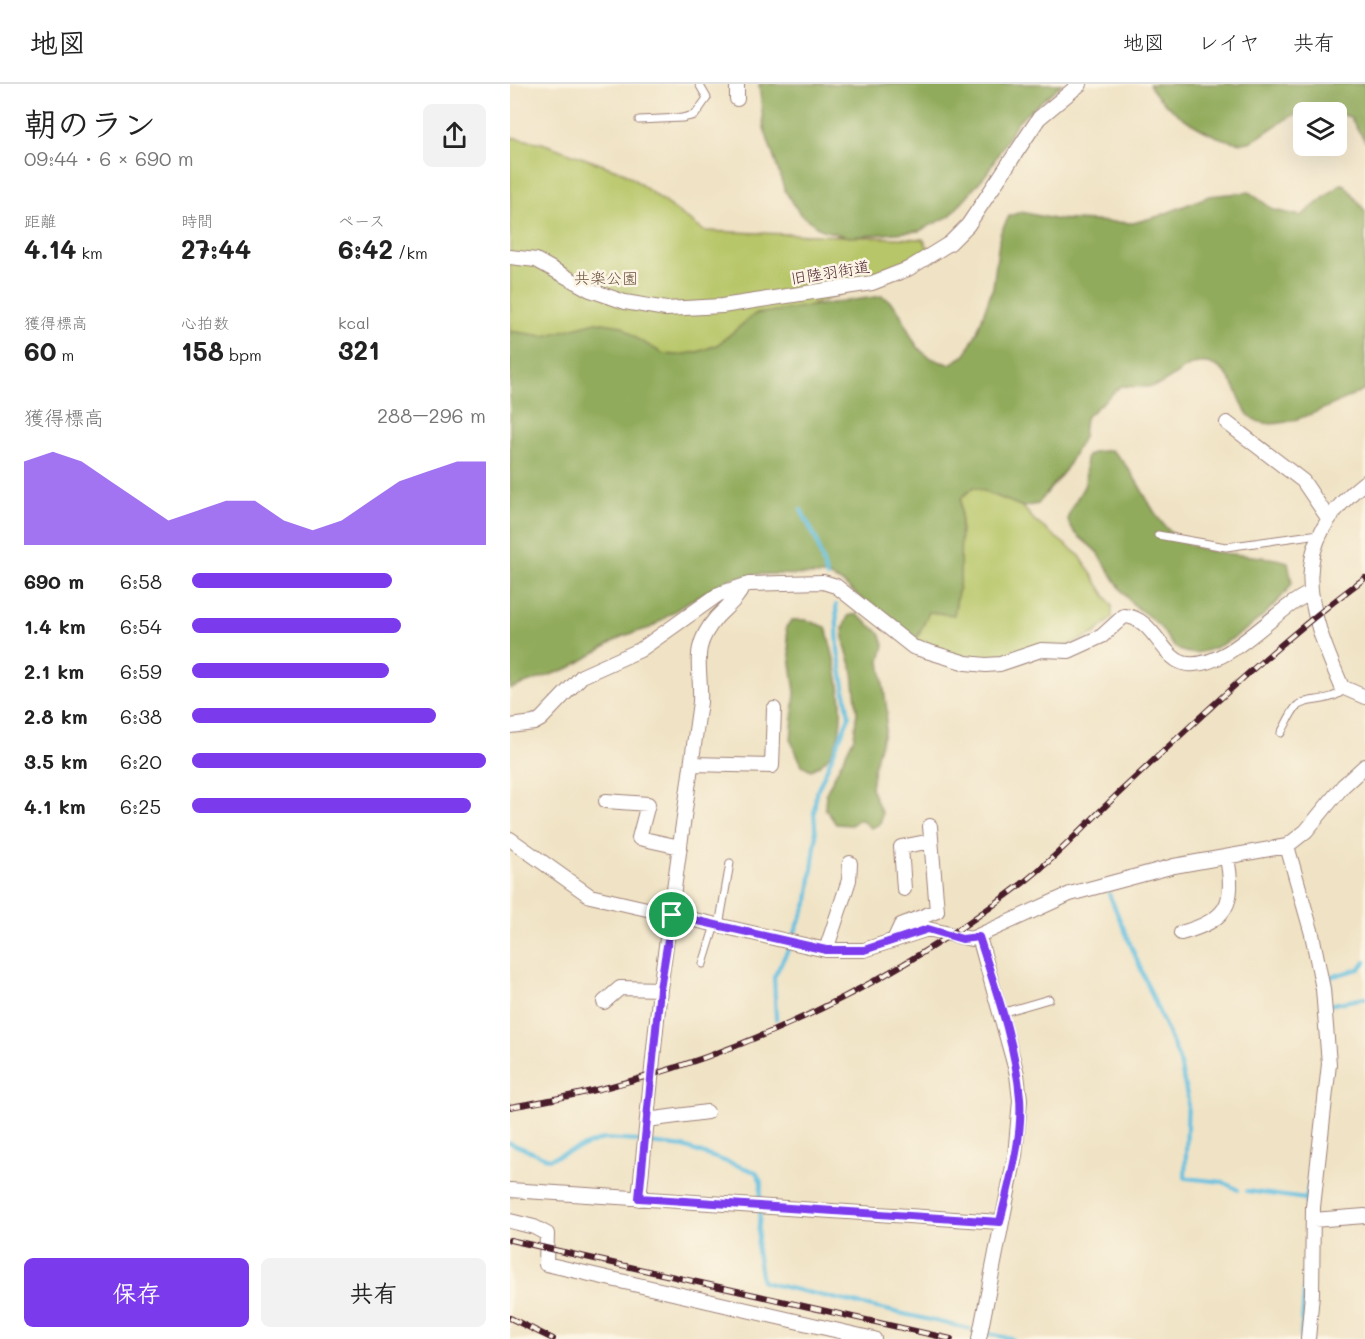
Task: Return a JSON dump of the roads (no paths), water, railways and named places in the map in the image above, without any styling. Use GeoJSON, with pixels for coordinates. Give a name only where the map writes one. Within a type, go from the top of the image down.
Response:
{"type":"FeatureCollection","features":[{"type":"Feature","properties":{"kind":"street"},"geometry":{"type":"LineString","coordinates":[[737,84],[737,99]]}},
{"type":"Feature","properties":{"kind":"street","name":"旧陸羽街道"},"geometry":{"type":"LineString","coordinates":[[510,257],[536,260],[590,290],[625,302],[666,309],[722,306],[872,283],[908,269],[950,243],[968,225],[1039,118],[1080,84]]}},
{"type":"Feature","properties":{"kind":"street"},"geometry":{"type":"LineString","coordinates":[[1227,423],[1303,482],[1328,518]]}},
{"type":"Feature","properties":{"kind":"street"},"geometry":{"type":"LineString","coordinates":[[1365,482],[1343,499],[1319,534],[1311,560],[1310,593],[1332,664],[1345,689],[1365,697]]}},
{"type":"Feature","properties":{"kind":"street"},"geometry":{"type":"LineString","coordinates":[[510,726],[534,723],[582,676],[640,650],[719,594],[743,586],[823,582],[836,586],[913,647],[966,663],[987,665],[1000,664],[1041,650],[1069,651],[1102,636],[1124,616],[1132,616],[1143,623],[1177,660],[1185,664],[1201,663],[1244,642],[1294,600],[1310,593]]}},
{"type":"Feature","properties":{"kind":"street"},"geometry":{"type":"LineString","coordinates":[[639,1198],[660,989],[700,702],[696,662],[708,629],[739,596],[743,586]]}},
{"type":"Feature","properties":{"kind":"street"},"geometry":{"type":"LineString","coordinates":[[693,764],[772,766],[774,709]]}},
{"type":"Feature","properties":{"kind":"street"},"geometry":{"type":"LineString","coordinates":[[510,839],[590,896],[826,950],[864,950],[928,929],[962,939],[979,937],[1070,894],[1174,866],[1287,846],[1306,831],[1343,786],[1365,766]]}},
{"type":"Feature","properties":{"kind":"street"},"geometry":{"type":"LineString","coordinates":[[606,801],[648,804],[639,838],[680,847]]}},
{"type":"Feature","properties":{"kind":"street"},"geometry":{"type":"LineString","coordinates":[[894,940],[901,926],[937,911],[930,826]]}},
{"type":"Feature","properties":{"kind":"street"},"geometry":{"type":"LineString","coordinates":[[904,889],[901,846],[931,841]]}},
{"type":"Feature","properties":{"kind":"street"},"geometry":{"type":"LineString","coordinates":[[1287,846],[1319,967],[1328,1053],[1313,1220],[1308,1339]]}},
{"type":"Feature","properties":{"kind":"street"},"geometry":{"type":"LineString","coordinates":[[1181,933],[1208,924],[1223,912],[1232,892],[1227,858]]}},
{"type":"Feature","properties":{"kind":"street"},"geometry":{"type":"LineString","coordinates":[[826,950],[849,880],[850,863]]}},
{"type":"Feature","properties":{"kind":"street"},"geometry":{"type":"LineString","coordinates":[[979,937],[1017,1074],[1020,1100],[1015,1156],[1000,1222],[980,1339]]}},
{"type":"Feature","properties":{"kind":"street"},"geometry":{"type":"LineString","coordinates":[[604,1002],[620,988],[660,989]]}},
{"type":"Feature","properties":{"kind":"street"},"geometry":{"type":"LineString","coordinates":[[647,1120],[707,1112]]}},
{"type":"Feature","properties":{"kind":"street"},"geometry":{"type":"LineString","coordinates":[[510,1190],[1000,1222]]}},
{"type":"Feature","properties":{"kind":"street"},"geometry":{"type":"LineString","coordinates":[[1313,1220],[1365,1216]]}},
{"type":"Feature","properties":{"kind":"street"},"geometry":{"type":"LineString","coordinates":[[510,1221],[534,1227],[547,1234],[546,1264],[874,1339]]}},
{"type":"Feature","properties":{"kind":"lane"},"geometry":{"type":"LineString","coordinates":[[639,120],[682,118],[695,115],[707,98],[699,84]]}},
{"type":"Feature","properties":{"kind":"lane"},"geometry":{"type":"LineString","coordinates":[[1158,535],[1226,547],[1319,534]]}},
{"type":"Feature","properties":{"kind":"lane"},"geometry":{"type":"LineString","coordinates":[[1281,733],[1296,707],[1334,697],[1345,689]]}},
{"type":"Feature","properties":{"kind":"lane"},"geometry":{"type":"LineString","coordinates":[[703,964],[717,926],[730,863]]}},
{"type":"Feature","properties":{"kind":"lane"},"geometry":{"type":"LineString","coordinates":[[1001,1013],[1049,999]]}},
{"type":"Feature","properties":{"kind":"waterway"},"geometry":{"type":"LineString","coordinates":[[801,510],[816,539],[827,577]]}},
{"type":"Feature","properties":{"kind":"waterway"},"geometry":{"type":"LineString","coordinates":[[792,939],[808,901],[816,838],[814,813],[816,794],[849,717],[838,650],[836,605]]}},
{"type":"Feature","properties":{"kind":"waterway"},"geometry":{"type":"LineString","coordinates":[[1109,894],[1179,1059],[1188,1100],[1185,1178],[1223,1182],[1238,1190]]}},
{"type":"Feature","properties":{"kind":"waterway"},"geometry":{"type":"LineString","coordinates":[[776,1019],[774,977],[790,946]]}},
{"type":"Feature","properties":{"kind":"waterway"},"geometry":{"type":"LineString","coordinates":[[1329,992],[1330,977],[1359,969],[1365,962]]}},
{"type":"Feature","properties":{"kind":"waterway"},"geometry":{"type":"LineString","coordinates":[[1328,1005],[1365,998]]}},
{"type":"Feature","properties":{"kind":"waterway"},"geometry":{"type":"LineString","coordinates":[[1311,1168],[1315,1134]]}},
{"type":"Feature","properties":{"kind":"waterway"},"geometry":{"type":"LineString","coordinates":[[510,1143],[549,1159],[603,1139],[640,1141]]}},
{"type":"Feature","properties":{"kind":"waterway"},"geometry":{"type":"LineString","coordinates":[[649,1143],[684,1147],[756,1172],[761,1182],[760,1203]]}},
{"type":"Feature","properties":{"kind":"waterway"},"geometry":{"type":"LineString","coordinates":[[1307,1210],[1306,1199],[1310,1179]]}},
{"type":"Feature","properties":{"kind":"waterway"},"geometry":{"type":"LineString","coordinates":[[1247,1191],[1306,1199]]}},
{"type":"Feature","properties":{"kind":"waterway"},"geometry":{"type":"LineString","coordinates":[[760,1211],[757,1251],[762,1282],[970,1329]]}},
{"type":"Feature","properties":{"kind":"waterway"},"geometry":{"type":"LineString","coordinates":[[1301,1339],[1306,1265]]}},
{"type":"Feature","properties":{"kind":"waterway"},"geometry":{"type":"LineString","coordinates":[[986,1333],[1012,1339]]}},
{"type":"Feature","properties":{"kind":"railway"},"geometry":{"type":"LineString","coordinates":[[510,1107],[579,1094],[647,1076],[714,1054],[778,1028],[842,998],[903,965],[962,927],[1033,875],[1240,681],[1301,628],[1365,578]]}},
{"type":"Feature","properties":{"kind":"railway"},"geometry":{"type":"LineString","coordinates":[[510,1240],[951,1339]]}},
{"type":"Feature","properties":{"kind":"railway"},"geometry":{"type":"LineString","coordinates":[[510,1318],[553,1339]]}},
{"type":"Feature","properties":{"kind":"park label","name":"共楽公園"},"geometry":{"type":"Point","coordinates":[606,278]}}]}
